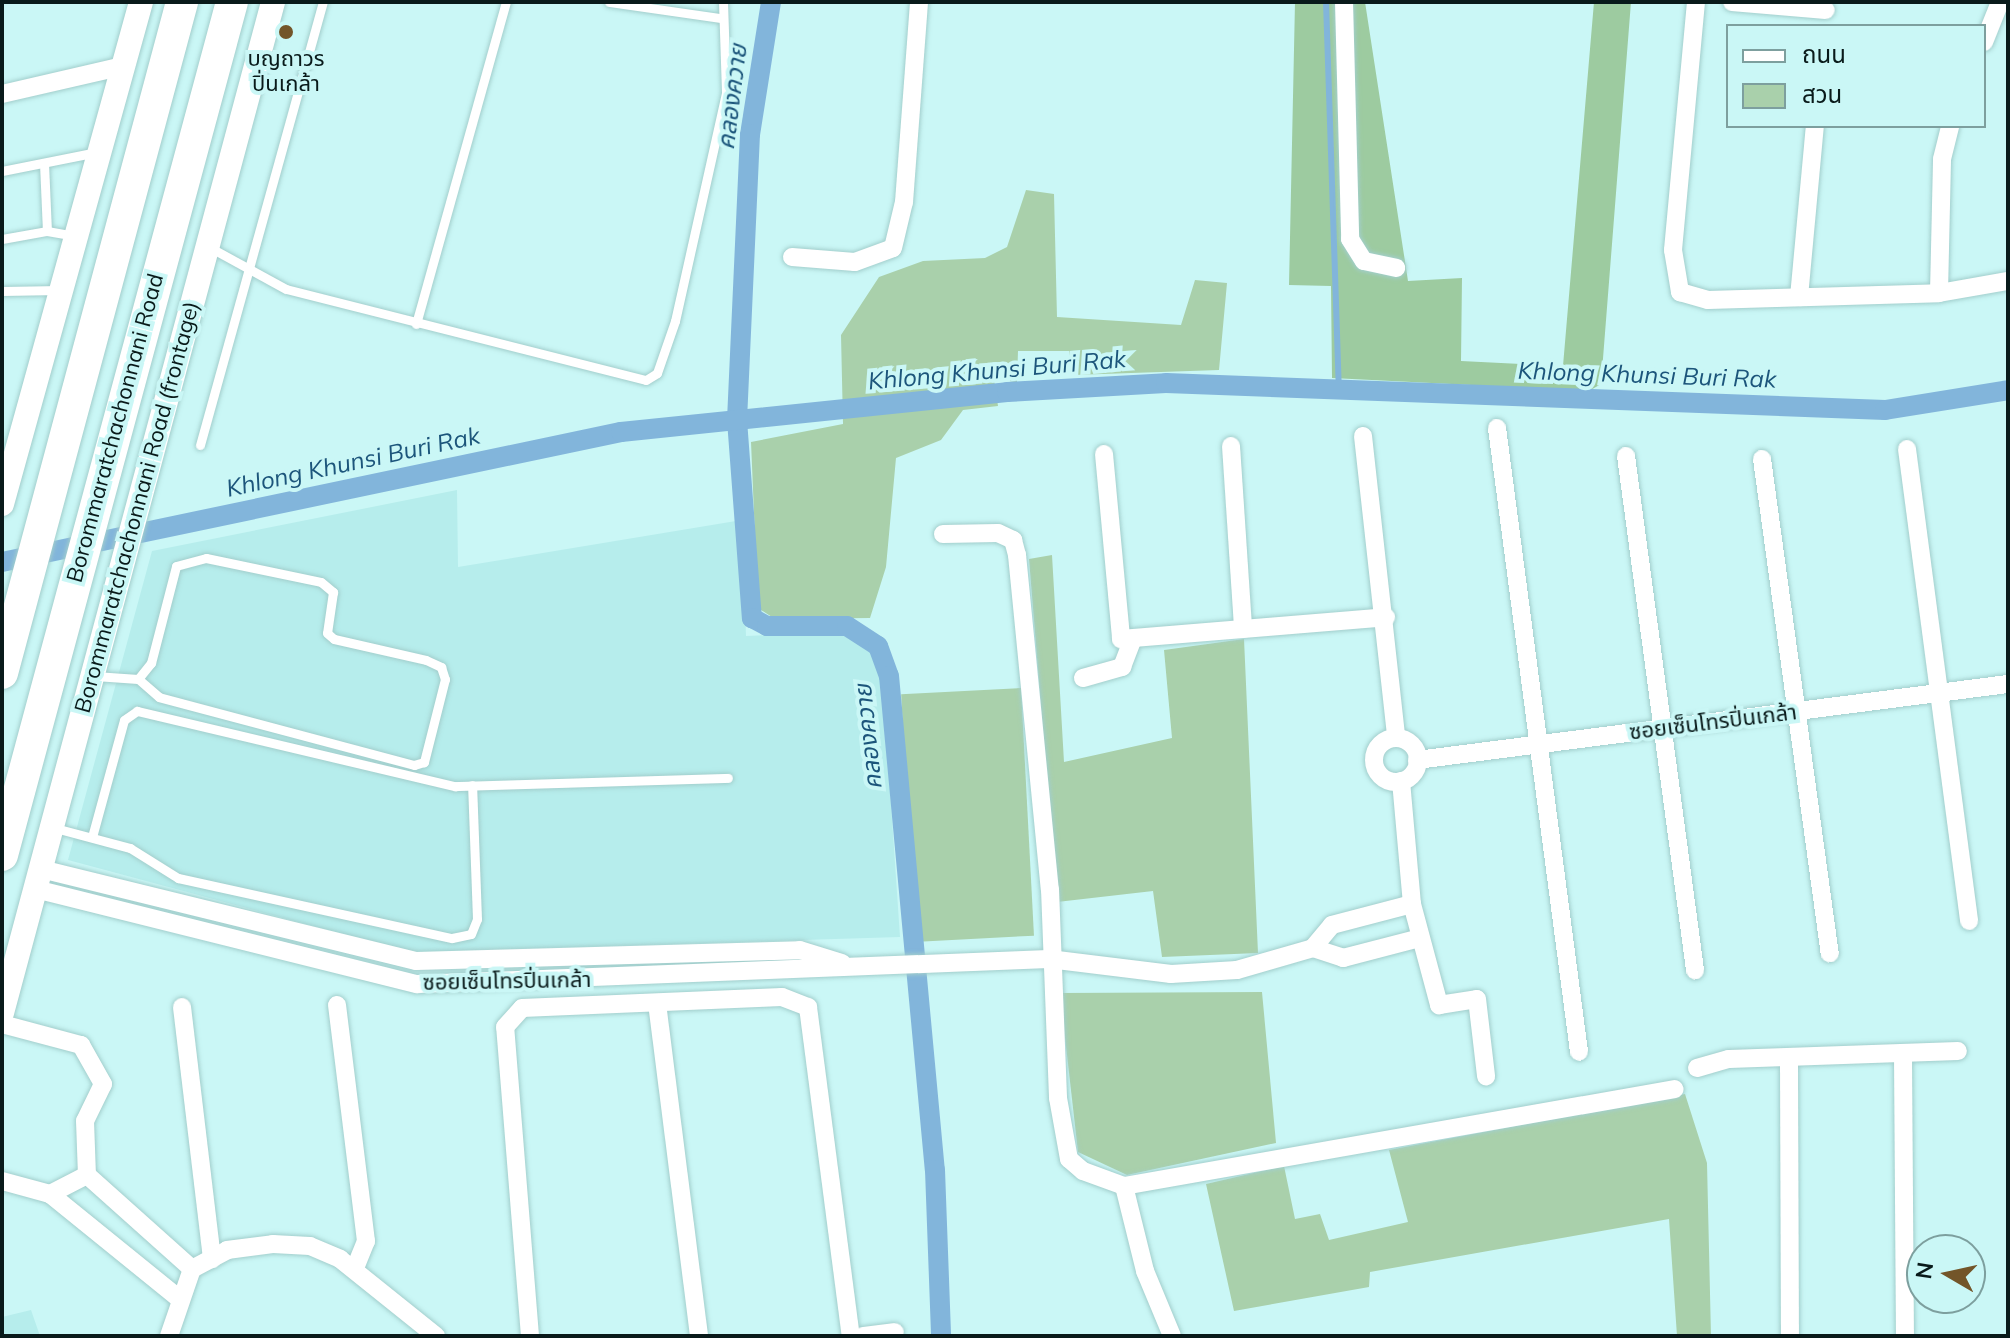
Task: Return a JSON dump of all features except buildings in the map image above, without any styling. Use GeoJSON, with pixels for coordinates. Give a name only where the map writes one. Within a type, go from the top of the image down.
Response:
{"type":"FeatureCollection","features":[{"type":"Feature","properties":{"kind":"highway"},"geometry":{"type":"LineString","coordinates":[[2,673],[182,2]]}},
{"type":"Feature","properties":{"kind":"highway","name":"Borommaratchachonnani Road"},"geometry":{"type":"LineString","coordinates":[[2,855],[89,523],[232,2]]}},
{"type":"Feature","properties":{"kind":"main road"},"geometry":{"type":"LineString","coordinates":[[2,504],[141,2]]}},
{"type":"Feature","properties":{"kind":"main road","name":"Borommaratchachonnani Road (frontage)"},"geometry":{"type":"LineString","coordinates":[[2,1013],[273,2]]}},
{"type":"Feature","properties":{"kind":"street"},"geometry":{"type":"LineString","coordinates":[[792,257],[855,262],[893,248],[904,202],[919,2]]}},
{"type":"Feature","properties":{"kind":"street"},"geometry":{"type":"LineString","coordinates":[[1344,2],[1350,239],[1364,261],[1396,268]]}},
{"type":"Feature","properties":{"kind":"street"},"geometry":{"type":"LineString","coordinates":[[1696,2],[1674,277],[1680,292],[1708,300],[1939,293],[2008,281]]}},
{"type":"Feature","properties":{"kind":"street"},"geometry":{"type":"LineString","coordinates":[[1732,2],[1826,13]]}},
{"type":"Feature","properties":{"kind":"street"},"geometry":{"type":"LineString","coordinates":[[1986,37],[2000,2]]}},
{"type":"Feature","properties":{"kind":"street"},"geometry":{"type":"LineString","coordinates":[[2,94],[123,66]]}},
{"type":"Feature","properties":{"kind":"street"},"geometry":{"type":"LineString","coordinates":[[1799,297],[1815,128]]}},
{"type":"Feature","properties":{"kind":"street"},"geometry":{"type":"LineString","coordinates":[[1939,293],[1942,159],[1950,128]]}},
{"type":"Feature","properties":{"kind":"street"},"geometry":{"type":"LineString","coordinates":[[1497,428],[1579,1052]]}},
{"type":"Feature","properties":{"kind":"street"},"geometry":{"type":"LineString","coordinates":[[1363,436],[1386,617],[1396,737]]}},
{"type":"Feature","properties":{"kind":"street"},"geometry":{"type":"LineString","coordinates":[[1231,446],[1243,629]]}},
{"type":"Feature","properties":{"kind":"street"},"geometry":{"type":"LineString","coordinates":[[1907,449],[1969,921]]}},
{"type":"Feature","properties":{"kind":"street"},"geometry":{"type":"LineString","coordinates":[[1104,454],[1121,639],[1131,643],[1243,629],[1386,617]]}},
{"type":"Feature","properties":{"kind":"street"},"geometry":{"type":"LineString","coordinates":[[1626,456],[1695,970]]}},
{"type":"Feature","properties":{"kind":"street"},"geometry":{"type":"LineString","coordinates":[[1762,459],[1830,953]]}},
{"type":"Feature","properties":{"kind":"street"},"geometry":{"type":"LineString","coordinates":[[943,534],[998,533],[1013,540],[1017,555],[1050,889],[1049,959],[1069,1159],[1124,1186],[1675,1089]]}},
{"type":"Feature","properties":{"kind":"street"},"geometry":{"type":"LineString","coordinates":[[1083,678],[1122,667],[1131,643]]}},
{"type":"Feature","properties":{"kind":"street","name":"ซอยเซ็นโทรปิ่นเกล้า"},"geometry":{"type":"LineString","coordinates":[[1417,760],[2008,684]]}},
{"type":"Feature","properties":{"kind":"street"},"geometry":{"type":"LineString","coordinates":[[1401,781],[1381,776],[1374,762],[1382,742],[1396,737],[1414,747],[1417,760],[1401,781],[1412,904],[1420,938],[1439,1005],[1477,999],[1486,1076]]}},
{"type":"Feature","properties":{"kind":"street","name":"ซอยเซ็นโทรปิ่นเกล้า"},"geometry":{"type":"LineString","coordinates":[[38,879],[416,961],[800,950],[844,964],[1049,959],[1171,974],[1237,970],[1313,948],[1332,925],[1412,904]]}},
{"type":"Feature","properties":{"kind":"street","name":"ซอยเซ็นโทรปิ่นเกล้า"},"geometry":{"type":"LineString","coordinates":[[1313,948],[1343,958],[1420,938]]}},
{"type":"Feature","properties":{"kind":"street"},"geometry":{"type":"LineString","coordinates":[[530,1336],[505,1027],[522,1008],[782,997],[808,1007],[851,1336]]}},
{"type":"Feature","properties":{"kind":"street"},"geometry":{"type":"LineString","coordinates":[[657,1003],[699,1336]]}},
{"type":"Feature","properties":{"kind":"street"},"geometry":{"type":"LineString","coordinates":[[337,1005],[366,1241],[354,1270]]}},
{"type":"Feature","properties":{"kind":"street"},"geometry":{"type":"LineString","coordinates":[[182,1007],[212,1259]]}},
{"type":"Feature","properties":{"kind":"street"},"geometry":{"type":"LineString","coordinates":[[2,1024],[81,1045],[96,1061],[103,1084],[85,1121],[87,1175],[192,1269]]}},
{"type":"Feature","properties":{"kind":"street"},"geometry":{"type":"LineString","coordinates":[[1697,1068],[1729,1059],[1789,1062],[1958,1051]]}},
{"type":"Feature","properties":{"kind":"street"},"geometry":{"type":"LineString","coordinates":[[1903,1056],[1905,1336]]}},
{"type":"Feature","properties":{"kind":"street"},"geometry":{"type":"LineString","coordinates":[[1789,1062],[1790,1336]]}},
{"type":"Feature","properties":{"kind":"street"},"geometry":{"type":"LineString","coordinates":[[50,1194],[87,1175]]}},
{"type":"Feature","properties":{"kind":"street"},"geometry":{"type":"LineString","coordinates":[[2,1181],[50,1194],[177,1297]]}},
{"type":"Feature","properties":{"kind":"street"},"geometry":{"type":"LineString","coordinates":[[1124,1186],[1145,1271],[1172,1336]]}},
{"type":"Feature","properties":{"kind":"street"},"geometry":{"type":"LineString","coordinates":[[169,1336],[177,1297],[192,1269],[212,1259],[273,1244],[310,1246],[354,1270],[436,1336]]}},
{"type":"Feature","properties":{"kind":"street"},"geometry":{"type":"LineString","coordinates":[[863,1336],[895,1332]]}},
{"type":"Feature","properties":{"kind":"lane"},"geometry":{"type":"LineString","coordinates":[[200,445],[323,2]]}},
{"type":"Feature","properties":{"kind":"lane"},"geometry":{"type":"LineString","coordinates":[[416,324],[506,2]]}},
{"type":"Feature","properties":{"kind":"lane"},"geometry":{"type":"LineString","coordinates":[[609,2],[652,6],[664,4],[720,18]]}},
{"type":"Feature","properties":{"kind":"lane"},"geometry":{"type":"LineString","coordinates":[[207,246],[247,271],[286,289],[634,380],[657,373],[726,92],[720,18],[723,2]]}},
{"type":"Feature","properties":{"kind":"lane"},"geometry":{"type":"LineString","coordinates":[[2,171],[99,151]]}},
{"type":"Feature","properties":{"kind":"lane"},"geometry":{"type":"LineString","coordinates":[[44,163],[47,231]]}},
{"type":"Feature","properties":{"kind":"lane"},"geometry":{"type":"LineString","coordinates":[[2,239],[47,231],[75,236]]}},
{"type":"Feature","properties":{"kind":"lane"},"geometry":{"type":"LineString","coordinates":[[2,291],[60,290]]}},
{"type":"Feature","properties":{"kind":"lane"},"geometry":{"type":"LineString","coordinates":[[92,676],[138,679],[159,697],[414,765],[424,762],[445,679],[441,667],[426,660],[334,639],[327,633],[333,592],[321,582],[206,558],[176,566],[151,663],[138,679]]}},
{"type":"Feature","properties":{"kind":"lane"},"geometry":{"type":"LineString","coordinates":[[92,837],[124,720],[137,711],[472,785],[728,778]]}},
{"type":"Feature","properties":{"kind":"lane"},"geometry":{"type":"LineString","coordinates":[[51,827],[130,848],[178,878],[452,938],[471,934],[477,919],[472,785]]}},
{"type":"Feature","properties":{"kind":"shaded area"},"geometry":{"type":"Polygon","coordinates":[[[457,490],[458,567],[742,520],[746,636],[849,632],[870,647],[882,670],[900,937],[410,952],[68,860],[152,551],[457,490]]]}},
{"type":"Feature","properties":{"kind":"shaded area"},"geometry":{"type":"Polygon","coordinates":[[[31,1310],[40,1336],[2,1336],[2,1317],[31,1310]]]}},
{"type":"Feature","properties":{"kind":"green space"},"geometry":{"type":"Polygon","coordinates":[[[1295,2],[1365,2],[1408,281],[1462,278],[1461,361],[1563,366],[1594,2],[1631,2],[1601,384],[1589,391],[1332,378],[1331,286],[1289,285],[1295,2]]]}},
{"type":"Feature","properties":{"kind":"green space"},"geometry":{"type":"Polygon","coordinates":[[[1026,190],[1054,194],[1057,317],[1181,325],[1195,280],[1227,283],[1219,370],[1073,375],[1069,351],[1018,351],[1017,382],[994,379],[998,406],[963,410],[941,440],[896,458],[886,567],[870,618],[775,619],[758,608],[751,442],[843,424],[841,335],[879,277],[923,261],[985,258],[1007,247],[1026,190]]]}},
{"type":"Feature","properties":{"kind":"green space"},"geometry":{"type":"Polygon","coordinates":[[[1052,555],[1064,762],[1172,738],[1164,650],[1244,639],[1258,953],[1162,957],[1153,891],[1057,902],[1029,559],[1052,555]]]}},
{"type":"Feature","properties":{"kind":"green space"},"geometry":{"type":"Polygon","coordinates":[[[1021,688],[1034,936],[914,942],[901,694],[1021,688]]]}},
{"type":"Feature","properties":{"kind":"green space"},"geometry":{"type":"Polygon","coordinates":[[[1262,992],[1276,1143],[1127,1175],[1078,1152],[1060,993],[1262,992]]]}},
{"type":"Feature","properties":{"kind":"green space"},"geometry":{"type":"Polygon","coordinates":[[[1685,1094],[1707,1163],[1711,1336],[1677,1336],[1669,1219],[1370,1272],[1369,1287],[1234,1311],[1206,1184],[1284,1166],[1295,1219],[1320,1214],[1329,1240],[1408,1222],[1389,1150],[1685,1094]]]}},
{"type":"Feature","properties":{"kind":"waterway","name":"คลองควาย"},"geometry":{"type":"LineString","coordinates":[[771,2],[750,134],[737,420],[752,618],[767,626],[847,626],[878,646],[889,676],[935,1170],[941,1336]]}},
{"type":"Feature","properties":{"kind":"waterway"},"geometry":{"type":"LineString","coordinates":[[1326,2],[1339,393]]}},
{"type":"Feature","properties":{"kind":"waterway","name":"Khlong Khunsi Buri Rak"},"geometry":{"type":"LineString","coordinates":[[2,562],[621,432],[1007,392],[1166,383],[1885,410],[2008,390]]}},
{"type":"Feature","properties":{"kind":"place","name":"บุญถาวร ปิ่นเกล้า"},"geometry":{"type":"Point","coordinates":[286,32]}}]}
